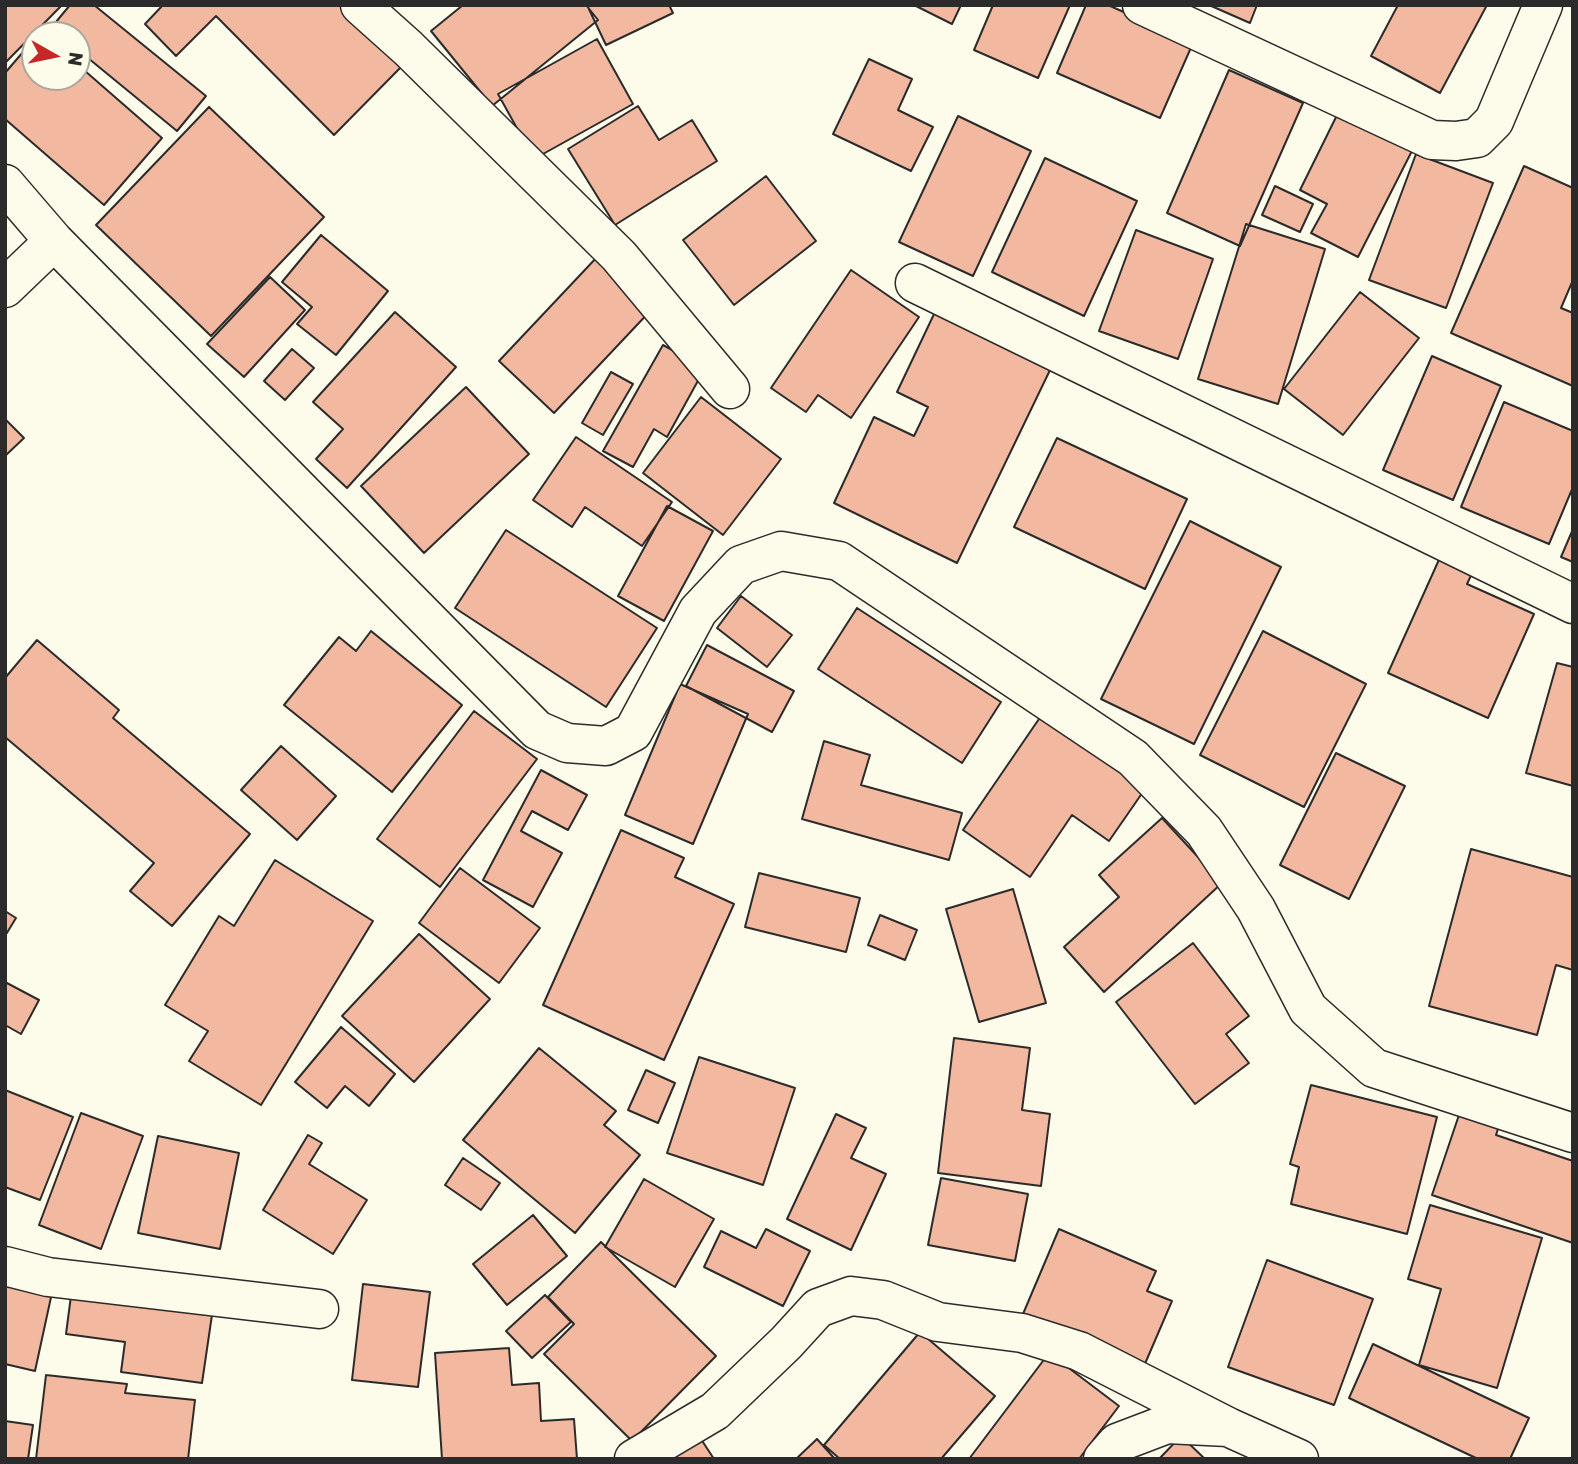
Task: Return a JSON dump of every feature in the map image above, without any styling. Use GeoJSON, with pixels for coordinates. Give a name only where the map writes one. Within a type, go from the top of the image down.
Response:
{"type":"FeatureCollection","features":[{"type":"Feature","properties":{"kind":"street"},"geometry":{"type":"LineString","coordinates":[[360,5],[408,48],[619,256],[730,389]]}},
{"type":"Feature","properties":{"kind":"street"},"geometry":{"type":"LineString","coordinates":[[1142,5],[1432,140],[1456,141],[1477,138],[1494,121],[1543,5]]}},
{"type":"Feature","properties":{"kind":"street"},"geometry":{"type":"LineString","coordinates":[[5,184],[54,241],[537,730],[567,743],[606,746],[633,732],[698,611],[741,565],[781,551],[839,561],[1133,758],[1204,831],[1256,909],[1308,1009],[1374,1068],[1573,1133]]}},
{"type":"Feature","properties":{"kind":"street"},"geometry":{"type":"LineString","coordinates":[[5,288],[54,241]]}},
{"type":"Feature","properties":{"kind":"street"},"geometry":{"type":"LineString","coordinates":[[915,283],[1573,604]]}},
{"type":"Feature","properties":{"kind":"street"},"geometry":{"type":"LineString","coordinates":[[5,1266],[48,1277],[319,1309]]}},
{"type":"Feature","properties":{"kind":"street"},"geometry":{"type":"LineString","coordinates":[[634,1459],[715,1411],[786,1343],[818,1308],[851,1296],[883,1300],[937,1322],[1021,1333],[1079,1351],[1228,1427],[1299,1459]]}},
{"type":"Feature","properties":{"kind":"street"},"geometry":{"type":"LineString","coordinates":[[1103,1459],[1117,1443],[1167,1424],[1228,1427]]}},
{"type":"Feature","properties":{"kind":"building"},"geometry":{"type":"Polygon","coordinates":[[[5,5],[62,5],[46,21],[21,21],[21,47],[5,63],[5,5]]]}},
{"type":"Feature","properties":{"kind":"building"},"geometry":{"type":"Polygon","coordinates":[[[70,5],[94,5],[206,96],[177,131],[91,60],[91,21],[57,21],[70,5]]]}},
{"type":"Feature","properties":{"kind":"building"},"geometry":{"type":"Polygon","coordinates":[[[163,5],[344,5],[403,65],[334,135],[216,16],[176,56],[145,24],[163,5]]]}},
{"type":"Feature","properties":{"kind":"building"},"geometry":{"type":"Polygon","coordinates":[[[463,5],[586,5],[598,20],[492,106],[431,31],[463,5]]]}},
{"type":"Feature","properties":{"kind":"building"},"geometry":{"type":"Polygon","coordinates":[[[587,5],[669,5],[673,13],[606,45],[587,5]]]}},
{"type":"Feature","properties":{"kind":"building"},"geometry":{"type":"Polygon","coordinates":[[[914,5],[961,5],[952,24],[914,5]]]}},
{"type":"Feature","properties":{"kind":"building"},"geometry":{"type":"Polygon","coordinates":[[[993,5],[1070,5],[1038,78],[974,50],[993,5]]]}},
{"type":"Feature","properties":{"kind":"building"},"geometry":{"type":"Polygon","coordinates":[[[1086,5],[1108,5],[1193,43],[1160,118],[1057,73],[1086,5]]]}},
{"type":"Feature","properties":{"kind":"building"},"geometry":{"type":"Polygon","coordinates":[[[1209,5],[1257,5],[1250,23],[1209,5]]]}},
{"type":"Feature","properties":{"kind":"building"},"geometry":{"type":"Polygon","coordinates":[[[1398,5],[1487,5],[1440,93],[1371,56],[1398,5]]]}},
{"type":"Feature","properties":{"kind":"building"},"geometry":{"type":"Polygon","coordinates":[[[597,39],[633,104],[534,159],[498,94],[597,39]]]}},
{"type":"Feature","properties":{"kind":"building"},"geometry":{"type":"Polygon","coordinates":[[[21,54],[21,91],[91,91],[91,76],[162,138],[104,205],[5,119],[5,73],[21,54]]]}},
{"type":"Feature","properties":{"kind":"building"},"geometry":{"type":"Polygon","coordinates":[[[869,59],[912,79],[898,110],[933,127],[911,171],[833,134],[869,59]]]}},
{"type":"Feature","properties":{"kind":"building"},"geometry":{"type":"Polygon","coordinates":[[[1229,70],[1303,103],[1240,246],[1167,213],[1229,70]]]}},
{"type":"Feature","properties":{"kind":"building"},"geometry":{"type":"Polygon","coordinates":[[[1342,105],[1416,143],[1358,257],[1311,233],[1327,204],[1300,190],[1342,105]]]}},
{"type":"Feature","properties":{"kind":"building"},"geometry":{"type":"Polygon","coordinates":[[[638,106],[659,140],[692,120],[717,161],[615,225],[568,149],[638,106]]]}},
{"type":"Feature","properties":{"kind":"building"},"geometry":{"type":"Polygon","coordinates":[[[209,107],[324,217],[211,336],[96,225],[209,107]]]}},
{"type":"Feature","properties":{"kind":"building"},"geometry":{"type":"Polygon","coordinates":[[[958,116],[1031,151],[973,276],[899,242],[958,116]]]}},
{"type":"Feature","properties":{"kind":"building"},"geometry":{"type":"Polygon","coordinates":[[[1416,154],[1493,183],[1446,308],[1369,280],[1416,154]]]}},
{"type":"Feature","properties":{"kind":"building"},"geometry":{"type":"Polygon","coordinates":[[[1045,158],[1137,201],[1084,316],[992,272],[1045,158]]]}},
{"type":"Feature","properties":{"kind":"building"},"geometry":{"type":"Polygon","coordinates":[[[1524,166],[1573,188],[1573,280],[1561,308],[1573,313],[1573,386],[1451,333],[1524,166]]]}},
{"type":"Feature","properties":{"kind":"building"},"geometry":{"type":"Polygon","coordinates":[[[766,176],[816,241],[734,305],[683,240],[766,176]]]}},
{"type":"Feature","properties":{"kind":"building"},"geometry":{"type":"Polygon","coordinates":[[[1275,186],[1313,204],[1300,232],[1262,215],[1275,186]]]}},
{"type":"Feature","properties":{"kind":"building"},"geometry":{"type":"Polygon","coordinates":[[[1246,224],[1325,249],[1278,404],[1198,379],[1246,224]]]}},
{"type":"Feature","properties":{"kind":"building"},"geometry":{"type":"Polygon","coordinates":[[[1136,230],[1213,259],[1178,359],[1099,331],[1136,230]]]}},
{"type":"Feature","properties":{"kind":"building"},"geometry":{"type":"Polygon","coordinates":[[[321,235],[388,291],[336,355],[297,324],[312,307],[282,282],[321,235]]]}},
{"type":"Feature","properties":{"kind":"building"},"geometry":{"type":"Polygon","coordinates":[[[598,256],[653,308],[554,413],[499,361],[598,256]]]}},
{"type":"Feature","properties":{"kind":"building"},"geometry":{"type":"Polygon","coordinates":[[[851,270],[919,317],[851,418],[818,395],[806,412],[771,388],[851,270]]]}},
{"type":"Feature","properties":{"kind":"building"},"geometry":{"type":"Polygon","coordinates":[[[270,277],[305,310],[244,377],[207,344],[270,277]]]}},
{"type":"Feature","properties":{"kind":"building"},"geometry":{"type":"Polygon","coordinates":[[[1360,292],[1419,338],[1343,435],[1284,389],[1360,292]]]}},
{"type":"Feature","properties":{"kind":"building"},"geometry":{"type":"Polygon","coordinates":[[[395,312],[456,367],[347,488],[316,459],[343,429],[313,402],[395,312]]]}},
{"type":"Feature","properties":{"kind":"building"},"geometry":{"type":"Polygon","coordinates":[[[935,312],[1051,368],[957,563],[834,503],[874,417],[914,436],[928,407],[897,392],[935,312]]]}},
{"type":"Feature","properties":{"kind":"building"},"geometry":{"type":"Polygon","coordinates":[[[663,345],[705,368],[667,437],[654,429],[633,467],[603,451],[663,345]]]}},
{"type":"Feature","properties":{"kind":"building"},"geometry":{"type":"Polygon","coordinates":[[[292,349],[314,368],[285,400],[264,381],[292,349]]]}},
{"type":"Feature","properties":{"kind":"building"},"geometry":{"type":"Polygon","coordinates":[[[1432,356],[1501,386],[1453,500],[1383,470],[1432,356]]]}},
{"type":"Feature","properties":{"kind":"building"},"geometry":{"type":"Polygon","coordinates":[[[611,372],[633,384],[603,435],[582,423],[611,372]]]}},
{"type":"Feature","properties":{"kind":"building"},"geometry":{"type":"Polygon","coordinates":[[[466,387],[529,454],[424,553],[361,486],[466,387]]]}},
{"type":"Feature","properties":{"kind":"building"},"geometry":{"type":"Polygon","coordinates":[[[701,397],[781,459],[723,535],[643,473],[701,397]]]}},
{"type":"Feature","properties":{"kind":"building"},"geometry":{"type":"Polygon","coordinates":[[[1504,402],[1573,431],[1573,487],[1549,544],[1461,507],[1504,402]]]}},
{"type":"Feature","properties":{"kind":"building"},"geometry":{"type":"Polygon","coordinates":[[[5,419],[24,438],[5,456],[5,419]]]}},
{"type":"Feature","properties":{"kind":"building"},"geometry":{"type":"Polygon","coordinates":[[[576,437],[672,502],[642,546],[585,507],[572,527],[533,500],[576,437]]]}},
{"type":"Feature","properties":{"kind":"building"},"geometry":{"type":"Polygon","coordinates":[[[1057,438],[1187,499],[1145,589],[1014,527],[1057,438]]]}},
{"type":"Feature","properties":{"kind":"building"},"geometry":{"type":"Polygon","coordinates":[[[667,506],[713,531],[664,621],[618,596],[667,506]]]}},
{"type":"Feature","properties":{"kind":"building"},"geometry":{"type":"Polygon","coordinates":[[[1190,521],[1281,567],[1194,744],[1101,699],[1190,521]]]}},
{"type":"Feature","properties":{"kind":"building"},"geometry":{"type":"Polygon","coordinates":[[[1573,529],[1573,562],[1561,557],[1573,529]]]}},
{"type":"Feature","properties":{"kind":"building"},"geometry":{"type":"Polygon","coordinates":[[[506,530],[657,628],[606,707],[455,608],[506,530]]]}},
{"type":"Feature","properties":{"kind":"building"},"geometry":{"type":"Polygon","coordinates":[[[1442,553],[1475,567],[1467,584],[1534,614],[1488,718],[1388,673],[1442,553]]]}},
{"type":"Feature","properties":{"kind":"building"},"geometry":{"type":"Polygon","coordinates":[[[741,596],[792,635],[767,667],[717,628],[741,596]]]}},
{"type":"Feature","properties":{"kind":"building"},"geometry":{"type":"Polygon","coordinates":[[[857,608],[1001,702],[962,763],[818,669],[857,608]]]}},
{"type":"Feature","properties":{"kind":"building"},"geometry":{"type":"Polygon","coordinates":[[[371,631],[462,705],[392,792],[284,705],[339,637],[356,651],[371,631]]]}},
{"type":"Feature","properties":{"kind":"building"},"geometry":{"type":"Polygon","coordinates":[[[1263,631],[1366,684],[1304,807],[1200,755],[1263,631]]]}},
{"type":"Feature","properties":{"kind":"building"},"geometry":{"type":"Polygon","coordinates":[[[37,640],[119,710],[113,718],[250,834],[172,926],[130,891],[154,863],[5,737],[5,678],[37,640]]]}},
{"type":"Feature","properties":{"kind":"building"},"geometry":{"type":"Polygon","coordinates":[[[707,645],[794,691],[772,732],[686,686],[707,645]]]}},
{"type":"Feature","properties":{"kind":"building"},"geometry":{"type":"Polygon","coordinates":[[[1557,663],[1573,667],[1573,786],[1526,773],[1557,663]]]}},
{"type":"Feature","properties":{"kind":"building"},"geometry":{"type":"Polygon","coordinates":[[[680,684],[748,714],[693,844],[625,815],[680,684]]]}},
{"type":"Feature","properties":{"kind":"building"},"geometry":{"type":"Polygon","coordinates":[[[474,711],[537,759],[440,887],[377,839],[474,711]]]}},
{"type":"Feature","properties":{"kind":"building"},"geometry":{"type":"Polygon","coordinates":[[[1041,716],[1145,789],[1109,841],[1072,815],[1030,877],[963,830],[1041,716]]]}},
{"type":"Feature","properties":{"kind":"building"},"geometry":{"type":"Polygon","coordinates":[[[824,741],[870,755],[861,785],[962,813],[949,860],[802,819],[824,741]]]}},
{"type":"Feature","properties":{"kind":"building"},"geometry":{"type":"Polygon","coordinates":[[[281,746],[336,796],[297,840],[241,790],[281,746]]]}},
{"type":"Feature","properties":{"kind":"building"},"geometry":{"type":"Polygon","coordinates":[[[1336,753],[1405,786],[1349,899],[1280,865],[1336,753]]]}},
{"type":"Feature","properties":{"kind":"building"},"geometry":{"type":"Polygon","coordinates":[[[541,770],[587,795],[568,830],[532,811],[521,831],[562,853],[533,907],[483,880],[541,770]]]}},
{"type":"Feature","properties":{"kind":"building"},"geometry":{"type":"Polygon","coordinates":[[[1162,818],[1222,883],[1104,992],[1064,947],[1119,897],[1099,875],[1162,818]]]}},
{"type":"Feature","properties":{"kind":"building"},"geometry":{"type":"Polygon","coordinates":[[[621,830],[684,858],[675,877],[734,904],[664,1060],[543,1005],[621,830]]]}},
{"type":"Feature","properties":{"kind":"building"},"geometry":{"type":"Polygon","coordinates":[[[1471,849],[1573,877],[1573,970],[1556,965],[1537,1035],[1429,1006],[1471,849]]]}},
{"type":"Feature","properties":{"kind":"building"},"geometry":{"type":"Polygon","coordinates":[[[275,860],[373,921],[261,1105],[189,1061],[208,1031],[165,1005],[219,916],[234,926],[275,860]]]}},
{"type":"Feature","properties":{"kind":"building"},"geometry":{"type":"Polygon","coordinates":[[[460,868],[540,928],[499,983],[419,923],[460,868]]]}},
{"type":"Feature","properties":{"kind":"building"},"geometry":{"type":"Polygon","coordinates":[[[759,873],[860,898],[846,952],[745,927],[759,873]]]}},
{"type":"Feature","properties":{"kind":"building"},"geometry":{"type":"Polygon","coordinates":[[[1013,889],[1046,1003],[979,1022],[946,909],[1013,889]]]}},
{"type":"Feature","properties":{"kind":"building"},"geometry":{"type":"Polygon","coordinates":[[[5,911],[16,918],[5,936],[5,911]]]}},
{"type":"Feature","properties":{"kind":"building"},"geometry":{"type":"Polygon","coordinates":[[[880,915],[917,930],[905,960],[868,945],[880,915]]]}},
{"type":"Feature","properties":{"kind":"building"},"geometry":{"type":"Polygon","coordinates":[[[419,934],[490,999],[414,1082],[342,1016],[419,934]]]}},
{"type":"Feature","properties":{"kind":"building"},"geometry":{"type":"Polygon","coordinates":[[[1193,943],[1249,1016],[1226,1034],[1249,1063],[1195,1104],[1116,1002],[1193,943]]]}},
{"type":"Feature","properties":{"kind":"building"},"geometry":{"type":"Polygon","coordinates":[[[5,982],[39,1000],[21,1034],[5,1025],[5,982]]]}},
{"type":"Feature","properties":{"kind":"building"},"geometry":{"type":"Polygon","coordinates":[[[341,1027],[395,1074],[369,1106],[345,1086],[327,1108],[295,1082],[341,1027]]]}},
{"type":"Feature","properties":{"kind":"building"},"geometry":{"type":"Polygon","coordinates":[[[954,1038],[1030,1048],[1022,1110],[1050,1114],[1041,1186],[938,1173],[954,1038]]]}},
{"type":"Feature","properties":{"kind":"building"},"geometry":{"type":"Polygon","coordinates":[[[539,1048],[616,1111],[604,1125],[640,1155],[575,1233],[463,1140],[539,1048]]]}},
{"type":"Feature","properties":{"kind":"building"},"geometry":{"type":"Polygon","coordinates":[[[699,1057],[795,1088],[763,1185],[667,1153],[699,1057]]]}},
{"type":"Feature","properties":{"kind":"building"},"geometry":{"type":"Polygon","coordinates":[[[646,1070],[675,1083],[658,1123],[628,1110],[646,1070]]]}},
{"type":"Feature","properties":{"kind":"building"},"geometry":{"type":"Polygon","coordinates":[[[1311,1085],[1437,1117],[1407,1234],[1291,1204],[1299,1167],[1290,1164],[1311,1085]]]}},
{"type":"Feature","properties":{"kind":"building"},"geometry":{"type":"Polygon","coordinates":[[[5,1090],[73,1117],[40,1200],[5,1187],[5,1090]]]}},
{"type":"Feature","properties":{"kind":"building"},"geometry":{"type":"Polygon","coordinates":[[[1462,1106],[1501,1120],[1496,1135],[1573,1161],[1573,1243],[1432,1195],[1462,1106]]]}},
{"type":"Feature","properties":{"kind":"building"},"geometry":{"type":"Polygon","coordinates":[[[81,1113],[143,1136],[101,1249],[39,1225],[81,1113]]]}},
{"type":"Feature","properties":{"kind":"building"},"geometry":{"type":"Polygon","coordinates":[[[836,1114],[866,1128],[851,1158],[886,1174],[851,1250],[787,1219],[836,1114]]]}},
{"type":"Feature","properties":{"kind":"building"},"geometry":{"type":"Polygon","coordinates":[[[308,1135],[322,1143],[309,1164],[367,1200],[333,1254],[263,1210],[308,1135]]]}},
{"type":"Feature","properties":{"kind":"building"},"geometry":{"type":"Polygon","coordinates":[[[158,1136],[239,1153],[220,1249],[138,1233],[158,1136]]]}},
{"type":"Feature","properties":{"kind":"building"},"geometry":{"type":"Polygon","coordinates":[[[463,1158],[500,1183],[481,1210],[445,1185],[463,1158]]]}},
{"type":"Feature","properties":{"kind":"building"},"geometry":{"type":"Polygon","coordinates":[[[941,1178],[1028,1194],[1015,1261],[928,1245],[941,1178]]]}},
{"type":"Feature","properties":{"kind":"building"},"geometry":{"type":"Polygon","coordinates":[[[644,1179],[714,1219],[675,1287],[605,1247],[644,1179]]]}},
{"type":"Feature","properties":{"kind":"building"},"geometry":{"type":"Polygon","coordinates":[[[1430,1205],[1542,1238],[1497,1388],[1419,1365],[1441,1289],[1408,1279],[1430,1205]]]}},
{"type":"Feature","properties":{"kind":"building"},"geometry":{"type":"Polygon","coordinates":[[[533,1215],[567,1256],[507,1305],[473,1264],[533,1215]]]}},
{"type":"Feature","properties":{"kind":"building"},"geometry":{"type":"Polygon","coordinates":[[[766,1229],[810,1251],[783,1306],[704,1267],[721,1231],[756,1248],[766,1229]]]}},
{"type":"Feature","properties":{"kind":"building"},"geometry":{"type":"Polygon","coordinates":[[[1059,1229],[1156,1271],[1147,1291],[1172,1301],[1144,1366],[1023,1314],[1059,1229]]]}},
{"type":"Feature","properties":{"kind":"building"},"geometry":{"type":"Polygon","coordinates":[[[601,1242],[716,1356],[632,1441],[544,1354],[574,1324],[548,1297],[601,1242]]]}},
{"type":"Feature","properties":{"kind":"building"},"geometry":{"type":"Polygon","coordinates":[[[1267,1260],[1373,1299],[1334,1405],[1228,1367],[1267,1260]]]}},
{"type":"Feature","properties":{"kind":"building"},"geometry":{"type":"Polygon","coordinates":[[[5,1278],[53,1288],[35,1371],[5,1364],[5,1278]]]}},
{"type":"Feature","properties":{"kind":"building"},"geometry":{"type":"Polygon","coordinates":[[[363,1284],[430,1292],[418,1387],[352,1380],[363,1284]]]}},
{"type":"Feature","properties":{"kind":"building"},"geometry":{"type":"Polygon","coordinates":[[[72,1288],[213,1308],[202,1383],[121,1372],[125,1342],[66,1334],[72,1288]]]}},
{"type":"Feature","properties":{"kind":"building"},"geometry":{"type":"Polygon","coordinates":[[[545,1295],[571,1322],[532,1358],[506,1331],[545,1295]]]}},
{"type":"Feature","properties":{"kind":"building"},"geometry":{"type":"Polygon","coordinates":[[[920,1332],[995,1396],[941,1459],[840,1459],[824,1445],[920,1332]]]}},
{"type":"Feature","properties":{"kind":"building"},"geometry":{"type":"Polygon","coordinates":[[[1373,1344],[1529,1418],[1510,1459],[1478,1459],[1349,1398],[1373,1344]]]}},
{"type":"Feature","properties":{"kind":"building"},"geometry":{"type":"Polygon","coordinates":[[[509,1348],[512,1385],[539,1383],[541,1421],[574,1419],[577,1459],[442,1459],[435,1353],[509,1348]]]}},
{"type":"Feature","properties":{"kind":"building"},"geometry":{"type":"Polygon","coordinates":[[[1049,1353],[1119,1406],[1079,1459],[969,1459],[1049,1353]]]}},
{"type":"Feature","properties":{"kind":"building"},"geometry":{"type":"Polygon","coordinates":[[[46,1375],[127,1384],[125,1393],[195,1400],[188,1459],[36,1459],[46,1375]]]}},
{"type":"Feature","properties":{"kind":"building"},"geometry":{"type":"Polygon","coordinates":[[[5,1421],[33,1425],[28,1459],[5,1459],[5,1421]]]}},
{"type":"Feature","properties":{"kind":"building"},"geometry":{"type":"Polygon","coordinates":[[[699,1436],[714,1459],[665,1459],[699,1436]]]}},
{"type":"Feature","properties":{"kind":"building"},"geometry":{"type":"Polygon","coordinates":[[[1181,1436],[1205,1459],[1159,1459],[1181,1436]]]}},
{"type":"Feature","properties":{"kind":"building"},"geometry":{"type":"Polygon","coordinates":[[[817,1439],[835,1459],[796,1459],[817,1439]]]}}]}
